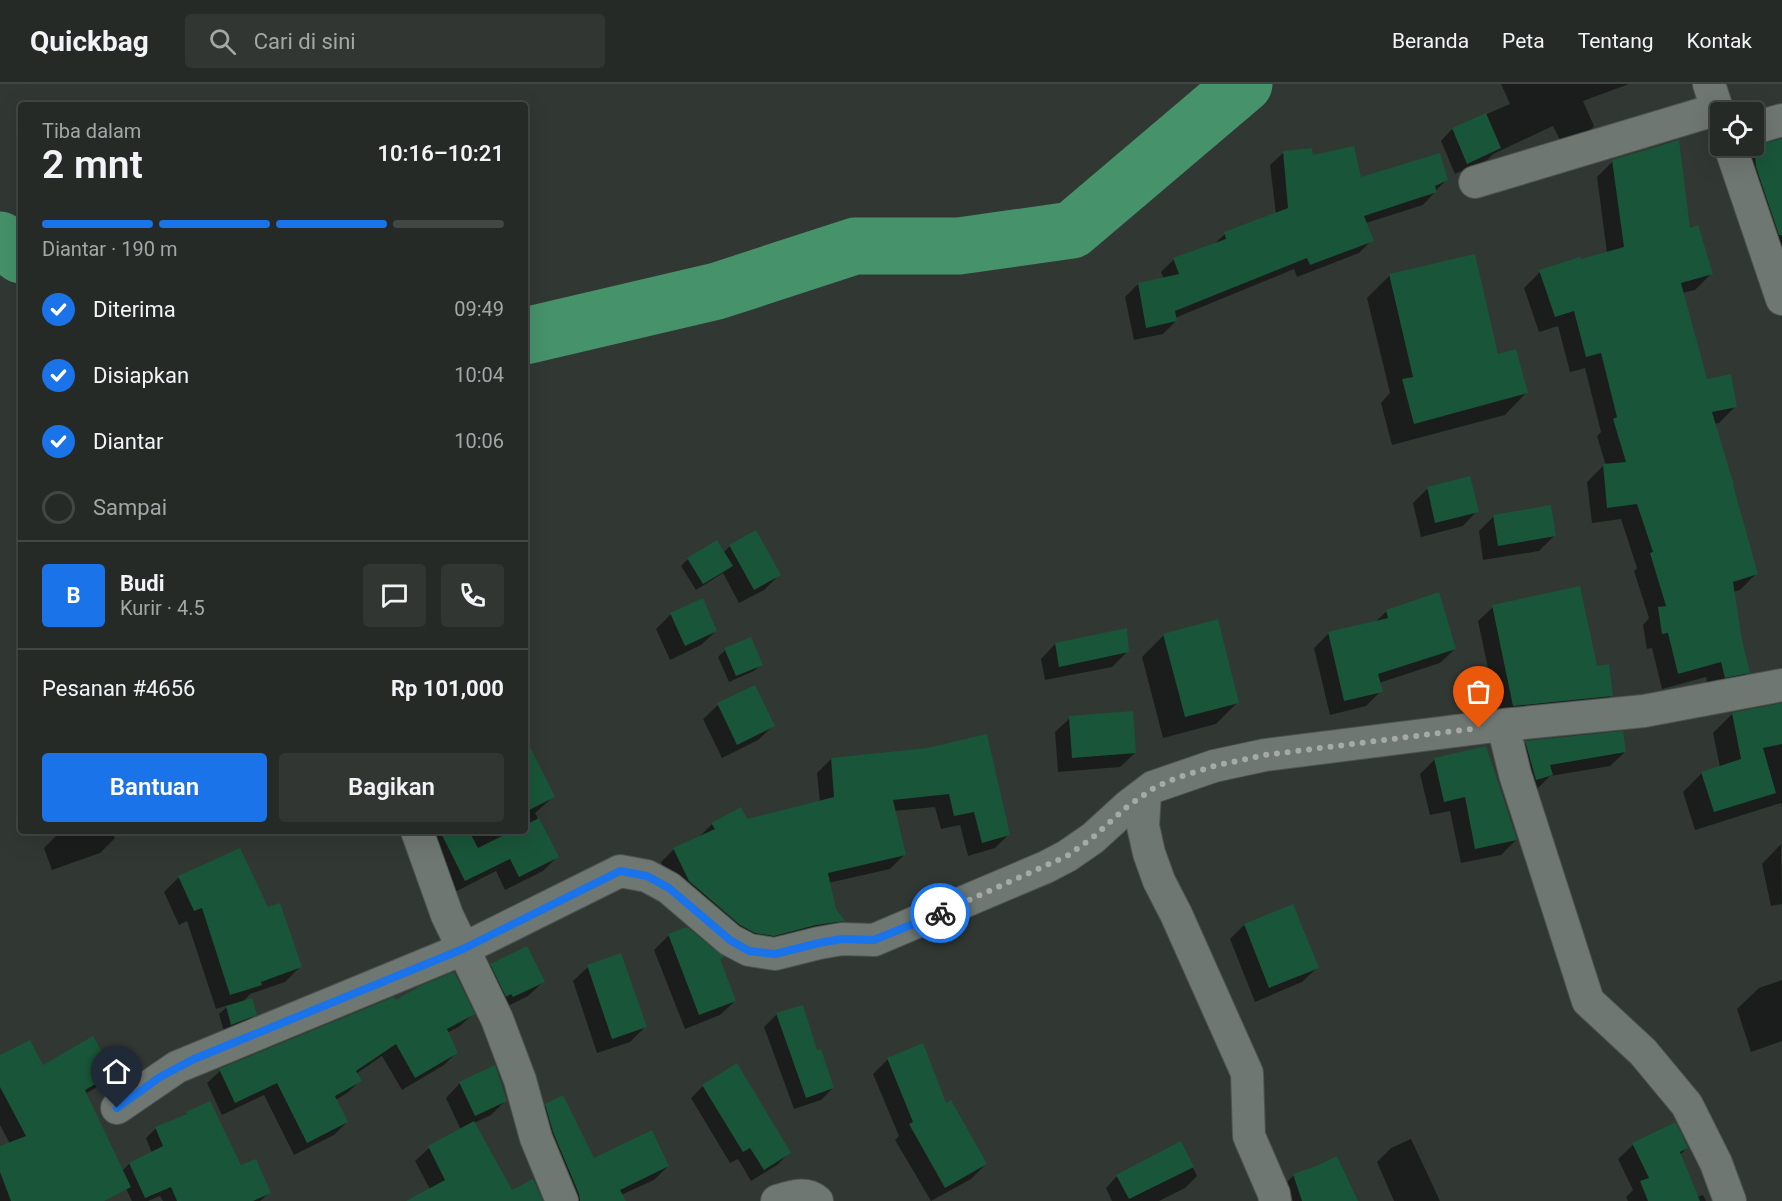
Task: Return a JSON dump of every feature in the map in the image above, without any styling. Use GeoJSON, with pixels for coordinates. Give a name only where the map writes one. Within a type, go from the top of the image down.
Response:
{"type":"FeatureCollection","features":[{"type":"Feature","properties":{"kind":"street"},"geometry":{"type":"LineString","coordinates":[[1475,182],[1710,106]]}},
{"type":"Feature","properties":{"kind":"street"},"geometry":{"type":"LineString","coordinates":[[1764,125],[1782,120]]}},
{"type":"Feature","properties":{"kind":"street"},"geometry":{"type":"LineString","coordinates":[[1733,156],[1782,299]]}},
{"type":"Feature","properties":{"kind":"street"},"geometry":{"type":"LineString","coordinates":[[117,1108],[160,1077],[194,1059],[463,949],[620,871],[647,876],[669,888],[730,940],[749,951],[775,954],[842,939],[874,940],[1067,856],[1154,788],[1176,778],[1214,766],[1265,755],[1503,725],[1644,711],[1782,685]]}},
{"type":"Feature","properties":{"kind":"street"},"geometry":{"type":"LineString","coordinates":[[1503,725],[1515,774],[1587,1001],[1643,1052],[1687,1106],[1716,1163],[1731,1201]]}},
{"type":"Feature","properties":{"kind":"street"},"geometry":{"type":"LineString","coordinates":[[1145,794],[1143,826],[1149,853],[1159,881],[1176,914],[1246,1073],[1249,1137],[1275,1201]]}},
{"type":"Feature","properties":{"kind":"street"},"geometry":{"type":"LineString","coordinates":[[418,834],[447,915],[497,1019],[520,1080],[536,1138],[562,1201]]}},
{"type":"Feature","properties":{"kind":"street"},"geometry":{"type":"LineString","coordinates":[[777,1201],[797,1195],[812,1197],[817,1201]]}},
{"type":"Feature","properties":{"kind":"building"},"geometry":{"type":"Polygon","coordinates":[[[1486,113],[1501,148],[1467,164],[1452,128],[1486,113]]]}},
{"type":"Feature","properties":{"kind":"building"},"geometry":{"type":"Polygon","coordinates":[[[1782,139],[1782,235],[1779,235],[1756,167],[1755,156],[1764,156],[1764,143],[1782,139]]]}},
{"type":"Feature","properties":{"kind":"building"},"geometry":{"type":"Polygon","coordinates":[[[1679,140],[1690,228],[1698,225],[1713,274],[1681,283],[1707,379],[1731,374],[1737,407],[1712,412],[1758,574],[1733,582],[1742,640],[1750,673],[1725,678],[1721,662],[1678,674],[1668,633],[1662,634],[1658,607],[1666,606],[1650,553],[1653,552],[1637,504],[1607,508],[1603,464],[1626,462],[1613,419],[1617,417],[1601,353],[1586,357],[1574,311],[1555,317],[1539,270],[1580,257],[1581,259],[1624,247],[1612,160],[1679,140]]]}},
{"type":"Feature","properties":{"kind":"building"},"geometry":{"type":"Polygon","coordinates":[[[1354,146],[1361,177],[1440,153],[1448,180],[1435,186],[1437,192],[1364,216],[1374,241],[1310,265],[1307,258],[1175,311],[1177,321],[1146,328],[1138,283],[1179,274],[1173,258],[1226,239],[1224,232],[1288,208],[1283,151],[1312,148],[1313,155],[1354,146]]]}},
{"type":"Feature","properties":{"kind":"building"},"geometry":{"type":"Polygon","coordinates":[[[1475,254],[1498,354],[1516,349],[1528,393],[1414,424],[1402,379],[1413,377],[1389,274],[1475,254]]]}},
{"type":"Feature","properties":{"kind":"building"},"geometry":{"type":"Polygon","coordinates":[[[1470,476],[1479,512],[1435,523],[1427,487],[1470,476]]]}},
{"type":"Feature","properties":{"kind":"building"},"geometry":{"type":"Polygon","coordinates":[[[1551,505],[1556,536],[1498,546],[1493,515],[1551,505]]]}},
{"type":"Feature","properties":{"kind":"building"},"geometry":{"type":"Polygon","coordinates":[[[756,530],[781,575],[754,590],[729,545],[756,530]]]}},
{"type":"Feature","properties":{"kind":"building"},"geometry":{"type":"Polygon","coordinates":[[[717,540],[733,566],[703,584],[687,558],[717,540]]]}},
{"type":"Feature","properties":{"kind":"building"},"geometry":{"type":"Polygon","coordinates":[[[1580,586],[1597,666],[1609,664],[1613,696],[1513,706],[1492,605],[1580,586]]]}},
{"type":"Feature","properties":{"kind":"building"},"geometry":{"type":"Polygon","coordinates":[[[1439,592],[1456,649],[1378,674],[1383,692],[1344,701],[1328,632],[1388,618],[1386,610],[1439,592]]]}},
{"type":"Feature","properties":{"kind":"building"},"geometry":{"type":"Polygon","coordinates":[[[703,598],[717,631],[685,646],[670,613],[703,598]]]}},
{"type":"Feature","properties":{"kind":"building"},"geometry":{"type":"Polygon","coordinates":[[[1218,619],[1239,703],[1185,717],[1163,634],[1218,619]]]}},
{"type":"Feature","properties":{"kind":"building"},"geometry":{"type":"Polygon","coordinates":[[[1127,628],[1129,652],[1059,667],[1055,643],[1127,628]]]}},
{"type":"Feature","properties":{"kind":"building"},"geometry":{"type":"Polygon","coordinates":[[[751,637],[763,665],[736,676],[724,648],[751,637]]]}},
{"type":"Feature","properties":{"kind":"building"},"geometry":{"type":"Polygon","coordinates":[[[755,685],[775,726],[737,745],[717,703],[755,685]]]}},
{"type":"Feature","properties":{"kind":"building"},"geometry":{"type":"Polygon","coordinates":[[[1782,703],[1782,744],[1763,748],[1776,793],[1714,812],[1701,772],[1741,759],[1732,713],[1782,703]]]}},
{"type":"Feature","properties":{"kind":"building"},"geometry":{"type":"Polygon","coordinates":[[[1133,711],[1136,753],[1072,758],[1069,716],[1133,711]]]}},
{"type":"Feature","properties":{"kind":"building"},"geometry":{"type":"Polygon","coordinates":[[[1623,731],[1626,752],[1550,765],[1553,775],[1536,780],[1525,741],[1623,731]]]}},
{"type":"Feature","properties":{"kind":"building"},"geometry":{"type":"Polygon","coordinates":[[[987,734],[1010,835],[982,843],[974,812],[954,816],[949,794],[893,800],[906,855],[828,873],[836,909],[845,921],[816,925],[774,936],[755,933],[740,925],[689,881],[673,848],[715,829],[711,823],[741,807],[747,819],[834,797],[831,758],[927,748],[987,734]]]}},
{"type":"Feature","properties":{"kind":"building"},"geometry":{"type":"Polygon","coordinates":[[[528,743],[555,797],[528,810],[528,743]]]}},
{"type":"Feature","properties":{"kind":"building"},"geometry":{"type":"Polygon","coordinates":[[[1486,746],[1517,840],[1475,849],[1465,797],[1444,802],[1434,758],[1486,746]]]}},
{"type":"Feature","properties":{"kind":"building"},"geometry":{"type":"Polygon","coordinates":[[[539,818],[559,857],[519,877],[510,859],[465,881],[442,834],[471,834],[478,848],[506,834],[528,834],[528,824],[539,818]]]}},
{"type":"Feature","properties":{"kind":"building"},"geometry":{"type":"Polygon","coordinates":[[[240,848],[268,907],[280,903],[302,967],[261,982],[262,985],[230,995],[202,908],[194,911],[178,876],[240,848]]]}},
{"type":"Feature","properties":{"kind":"building"},"geometry":{"type":"Polygon","coordinates":[[[1293,904],[1319,968],[1269,988],[1244,924],[1293,904]]]}},
{"type":"Feature","properties":{"kind":"building"},"geometry":{"type":"Polygon","coordinates":[[[687,927],[724,957],[720,959],[736,1001],[699,1015],[668,934],[687,927]]]}},
{"type":"Feature","properties":{"kind":"building"},"geometry":{"type":"Polygon","coordinates":[[[527,946],[545,982],[513,997],[511,994],[506,997],[490,964],[527,946]]]}},
{"type":"Feature","properties":{"kind":"building"},"geometry":{"type":"Polygon","coordinates":[[[621,953],[647,1027],[612,1039],[587,965],[621,953]]]}},
{"type":"Feature","properties":{"kind":"building"},"geometry":{"type":"Polygon","coordinates":[[[454,972],[475,1014],[447,1029],[458,1053],[415,1078],[396,1044],[356,1071],[362,1081],[335,1096],[348,1122],[307,1143],[277,1083],[235,1103],[219,1069],[394,997],[396,1000],[420,986],[454,972]]]}},
{"type":"Feature","properties":{"kind":"building"},"geometry":{"type":"Polygon","coordinates":[[[252,998],[257,1015],[231,1025],[226,1006],[252,998]]]}},
{"type":"Feature","properties":{"kind":"building"},"geometry":{"type":"Polygon","coordinates":[[[803,1005],[817,1050],[821,1049],[834,1088],[806,1098],[776,1013],[803,1005]]]}},
{"type":"Feature","properties":{"kind":"building"},"geometry":{"type":"Polygon","coordinates":[[[93,1036],[114,1073],[85,1090],[131,1187],[104,1201],[11,1201],[0,1172],[0,1146],[26,1136],[0,1087],[0,1055],[30,1040],[43,1065],[93,1036]]]}},
{"type":"Feature","properties":{"kind":"building"},"geometry":{"type":"Polygon","coordinates":[[[923,1043],[946,1103],[951,1100],[987,1164],[945,1188],[909,1124],[913,1122],[887,1058],[923,1043]]]}},
{"type":"Feature","properties":{"kind":"building"},"geometry":{"type":"Polygon","coordinates":[[[737,1063],[791,1153],[764,1170],[750,1148],[743,1152],[702,1085],[737,1063]]]}},
{"type":"Feature","properties":{"kind":"building"},"geometry":{"type":"Polygon","coordinates":[[[495,1065],[507,1101],[475,1116],[459,1082],[495,1065]]]}},
{"type":"Feature","properties":{"kind":"building"},"geometry":{"type":"Polygon","coordinates":[[[563,1095],[594,1158],[652,1130],[669,1166],[620,1190],[626,1201],[580,1201],[553,1132],[545,1104],[563,1095]]]}},
{"type":"Feature","properties":{"kind":"building"},"geometry":{"type":"Polygon","coordinates":[[[210,1101],[241,1165],[256,1159],[271,1193],[253,1201],[177,1201],[171,1187],[145,1198],[129,1163],[163,1146],[155,1127],[187,1114],[186,1112],[210,1101]]]}},
{"type":"Feature","properties":{"kind":"building"},"geometry":{"type":"Polygon","coordinates":[[[474,1121],[512,1190],[533,1179],[543,1201],[406,1201],[445,1180],[428,1146],[474,1121]]]}},
{"type":"Feature","properties":{"kind":"building"},"geometry":{"type":"Polygon","coordinates":[[[1676,1122],[1688,1148],[1680,1152],[1700,1201],[1648,1201],[1640,1181],[1649,1178],[1632,1143],[1676,1122]]]}},
{"type":"Feature","properties":{"kind":"building"},"geometry":{"type":"Polygon","coordinates":[[[1181,1141],[1194,1167],[1129,1199],[1116,1175],[1181,1141]]]}},
{"type":"Feature","properties":{"kind":"building"},"geometry":{"type":"Polygon","coordinates":[[[1337,1156],[1358,1201],[1302,1201],[1293,1174],[1337,1156]]]}},
{"type":"Feature","properties":{"kind":"waterway"},"geometry":{"type":"LineString","coordinates":[[528,335],[717,291],[855,246],[959,246],[1072,230],[1244,84]]}},
{"type":"Feature","properties":{"kind":"waterway"},"geometry":{"type":"LineString","coordinates":[[0,240],[18,253]]}},
{"type":"Feature","properties":{"kind":"way so far"},"geometry":{"type":"LineString","coordinates":[[940,913],[1067,856],[1092,838],[1128,806],[1154,788],[1176,778],[1214,766],[1265,755],[1479,728]]}},
{"type":"Feature","properties":{"kind":"route"},"geometry":{"type":"LineString","coordinates":[[117,1108],[177,1067],[463,949],[620,871],[647,876],[669,888],[706,917],[730,940],[749,951],[775,954],[842,939],[874,940],[940,913]]}}]}
